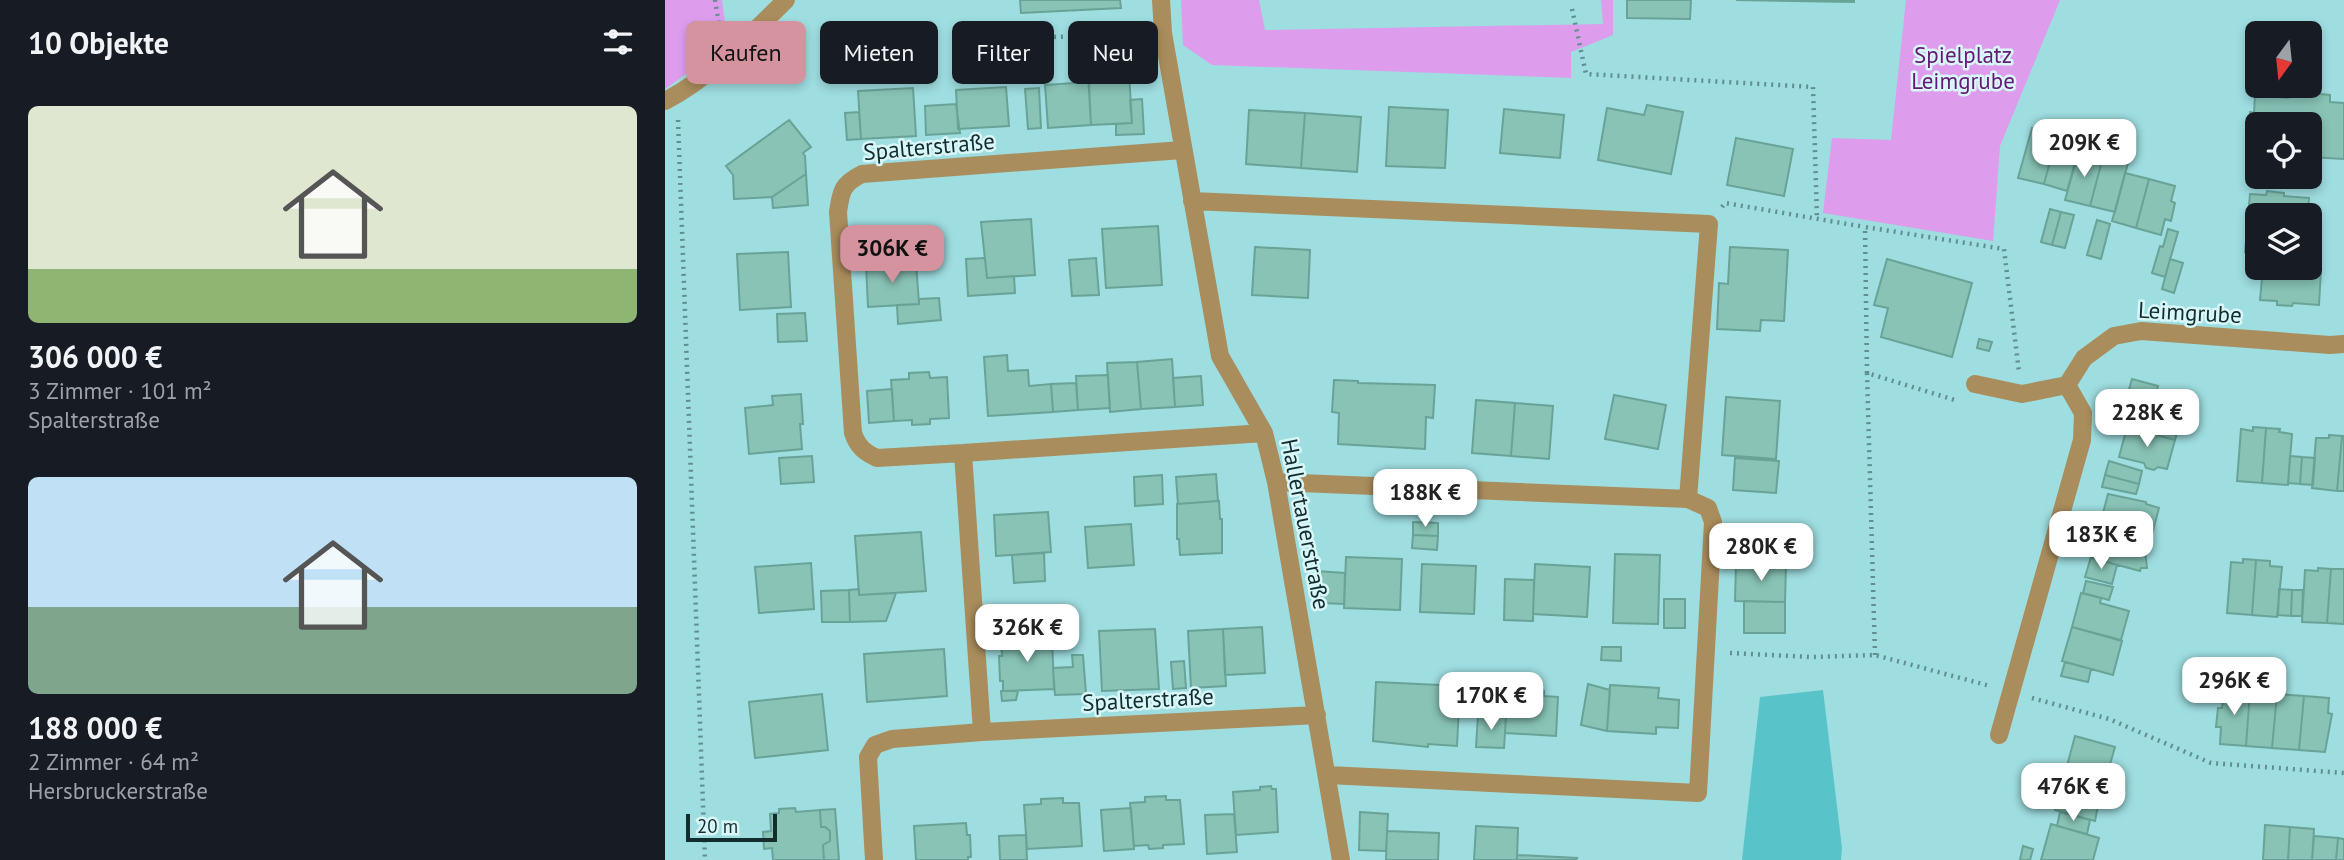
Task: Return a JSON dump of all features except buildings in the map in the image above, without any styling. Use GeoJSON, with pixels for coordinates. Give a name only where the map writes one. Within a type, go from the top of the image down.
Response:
{"type":"FeatureCollection","features":[{"type":"Feature","properties":{"kind":"street"},"geometry":{"type":"LineString","coordinates":[[671,98],[725,59],[786,0]]}},
{"type":"Feature","properties":{"kind":"street","name":"Hallertauerstraße"},"geometry":{"type":"LineString","coordinates":[[1161,0],[1163,33],[1182,150],[1220,356],[1264,433],[1276,482],[1341,860]]}},
{"type":"Feature","properties":{"kind":"street","name":"Spalterstraße"},"geometry":{"type":"LineString","coordinates":[[1182,150],[862,174],[846,182],[840,195],[838,212],[853,433],[857,444],[865,453],[877,458],[1264,433]]}},
{"type":"Feature","properties":{"kind":"street"},"geometry":{"type":"LineString","coordinates":[[1192,201],[1709,224],[1688,499]]}},
{"type":"Feature","properties":{"kind":"street","name":"Leimgrube"},"geometry":{"type":"LineString","coordinates":[[2067,385],[2084,358],[2114,336],[2141,331],[2344,344]]}},
{"type":"Feature","properties":{"kind":"street"},"geometry":{"type":"LineString","coordinates":[[1975,384],[2022,394],[2067,385],[2083,413],[2082,440],[1999,735]]}},
{"type":"Feature","properties":{"kind":"street"},"geometry":{"type":"LineString","coordinates":[[963,453],[982,733]]}},
{"type":"Feature","properties":{"kind":"street"},"geometry":{"type":"LineString","coordinates":[[1276,482],[1688,499],[1707,508],[1713,522],[1698,793],[1328,775]]}},
{"type":"Feature","properties":{"kind":"street","name":"Spalterstraße"},"geometry":{"type":"LineString","coordinates":[[874,860],[868,757],[875,745],[892,739],[1317,715]]}},
{"type":"Feature","properties":{"kind":"path"},"geometry":{"type":"LineString","coordinates":[[1572,9],[1586,74],[1813,87],[1817,218]]}},
{"type":"Feature","properties":{"kind":"path"},"geometry":{"type":"LineString","coordinates":[[1054,37],[1163,33]]}},
{"type":"Feature","properties":{"kind":"path"},"geometry":{"type":"LineString","coordinates":[[671,98],[705,860]]}},
{"type":"Feature","properties":{"kind":"path"},"geometry":{"type":"LineString","coordinates":[[1709,224],[1725,203],[2004,248],[2022,394]]}},
{"type":"Feature","properties":{"kind":"path"},"geometry":{"type":"LineString","coordinates":[[1864,227],[1875,654]]}},
{"type":"Feature","properties":{"kind":"path"},"geometry":{"type":"LineString","coordinates":[[1867,373],[1969,404],[1975,384]]}},
{"type":"Feature","properties":{"kind":"path"},"geometry":{"type":"LineString","coordinates":[[1706,652],[1811,657],[1875,654],[2109,719],[2211,763],[2344,773]]}},
{"type":"Feature","properties":{"kind":"green space"},"geometry":{"type":"Polygon","coordinates":[[[665,0],[722,0],[725,21],[686,21],[686,74],[665,89],[665,0]]]}},
{"type":"Feature","properties":{"kind":"green space"},"geometry":{"type":"Polygon","coordinates":[[[1181,0],[1259,0],[1265,30],[1603,24],[1601,0],[1613,0],[1613,35],[1571,52],[1571,78],[1212,65],[1183,45],[1181,0]]]}},
{"type":"Feature","properties":{"kind":"green space","name":"Spielplatz Leimgrube"},"geometry":{"type":"Polygon","coordinates":[[[1906,0],[2060,0],[2000,146],[1993,241],[1823,213],[1832,138],[1891,140],[1906,0]]]}},
{"type":"Feature","properties":{"kind":"water"},"geometry":{"type":"Polygon","coordinates":[[[1823,690],[1842,848],[1841,860],[1742,860],[1760,697],[1823,690]]]}}]}
